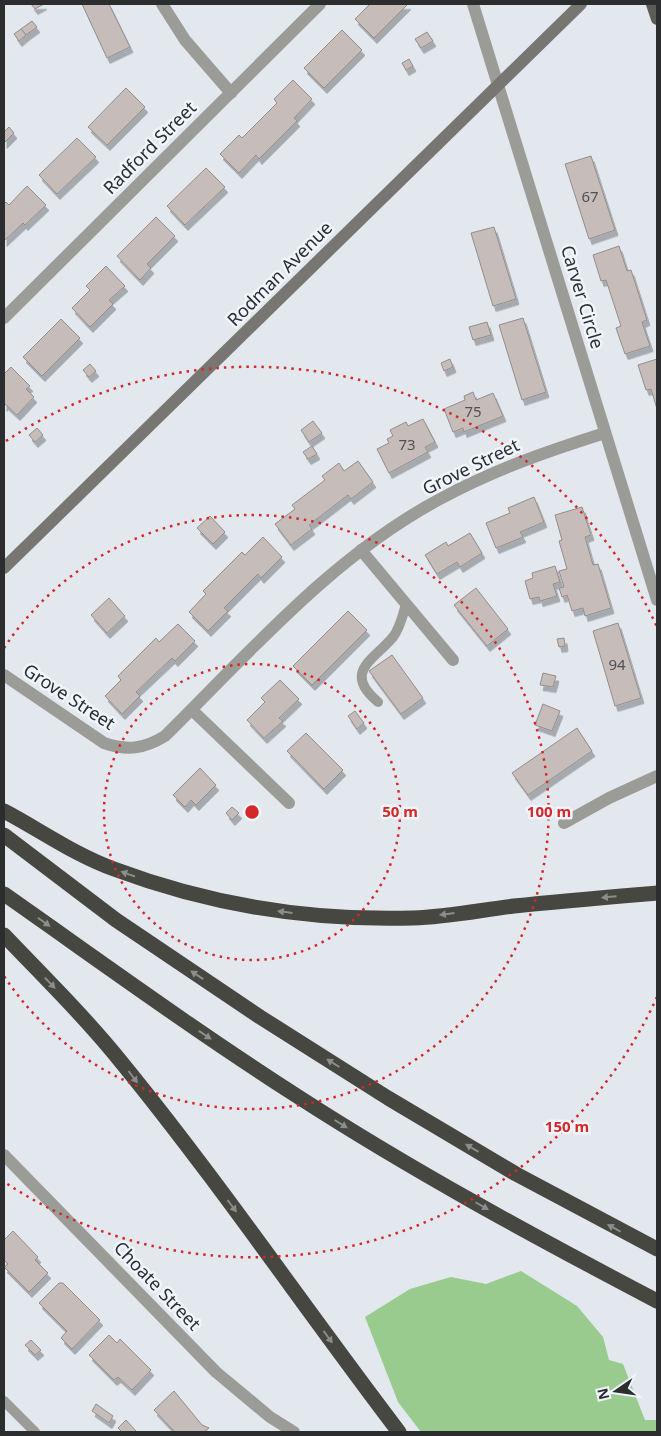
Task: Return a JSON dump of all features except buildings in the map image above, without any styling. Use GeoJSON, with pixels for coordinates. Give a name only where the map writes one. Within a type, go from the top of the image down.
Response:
{"type":"FeatureCollection","features":[{"type":"Feature","properties":{"kind":"highway"},"geometry":{"type":"LineString","coordinates":[[4,811],[69,848],[112,869],[168,888],[227,903],[287,913],[351,918],[415,918],[657,893]]}},
{"type":"Feature","properties":{"kind":"highway"},"geometry":{"type":"LineString","coordinates":[[4,835],[124,925],[276,1028],[516,1174],[657,1249]]}},
{"type":"Feature","properties":{"kind":"highway"},"geometry":{"type":"LineString","coordinates":[[4,894],[166,1009],[298,1097],[384,1150],[533,1235],[657,1301]]}},
{"type":"Feature","properties":{"kind":"highway"},"geometry":{"type":"LineString","coordinates":[[4,936],[69,1002],[122,1062],[399,1432]]}},
{"type":"Feature","properties":{"kind":"main road"},"geometry":{"type":"LineString","coordinates":[[652,4],[657,19]]}},
{"type":"Feature","properties":{"kind":"street"},"geometry":{"type":"LineString","coordinates":[[162,4],[185,40],[230,93]]}},
{"type":"Feature","properties":{"kind":"street","name":"Radford Street"},"geometry":{"type":"LineString","coordinates":[[4,318],[320,4]]}},
{"type":"Feature","properties":{"kind":"street","name":"Carver Circle"},"geometry":{"type":"LineString","coordinates":[[473,4],[657,600]]}},
{"type":"Feature","properties":{"kind":"street","name":"Rodman Avenue"},"geometry":{"type":"LineString","coordinates":[[4,568],[581,4]]}},
{"type":"Feature","properties":{"kind":"street","name":"Grove Street"},"geometry":{"type":"LineString","coordinates":[[4,675],[104,743],[119,748],[136,749],[152,744],[165,736],[286,617],[361,550],[438,500],[488,475],[528,458],[606,433]]}},
{"type":"Feature","properties":{"kind":"street"},"geometry":{"type":"LineString","coordinates":[[361,550],[453,660]]}},
{"type":"Feature","properties":{"kind":"street"},"geometry":{"type":"LineString","coordinates":[[192,710],[289,803]]}},
{"type":"Feature","properties":{"kind":"street"},"geometry":{"type":"LineString","coordinates":[[564,823],[609,798],[657,776]]}},
{"type":"Feature","properties":{"kind":"street","name":"Choate Street"},"geometry":{"type":"LineString","coordinates":[[4,1155],[222,1378],[270,1417],[294,1432]]}},
{"type":"Feature","properties":{"kind":"lane"},"geometry":{"type":"LineString","coordinates":[[378,702],[368,694],[363,684],[366,662],[394,636],[406,604]]}},
{"type":"Feature","properties":{"kind":"lane"},"geometry":{"type":"LineString","coordinates":[[4,1400],[35,1432]]}},
{"type":"Feature","properties":{"kind":"green space"},"geometry":{"type":"Polygon","coordinates":[[[521,1271],[577,1306],[603,1337],[609,1360],[623,1364],[645,1420],[657,1420],[657,1432],[421,1432],[398,1402],[365,1317],[410,1289],[451,1277],[486,1284],[521,1271]]]}}]}
